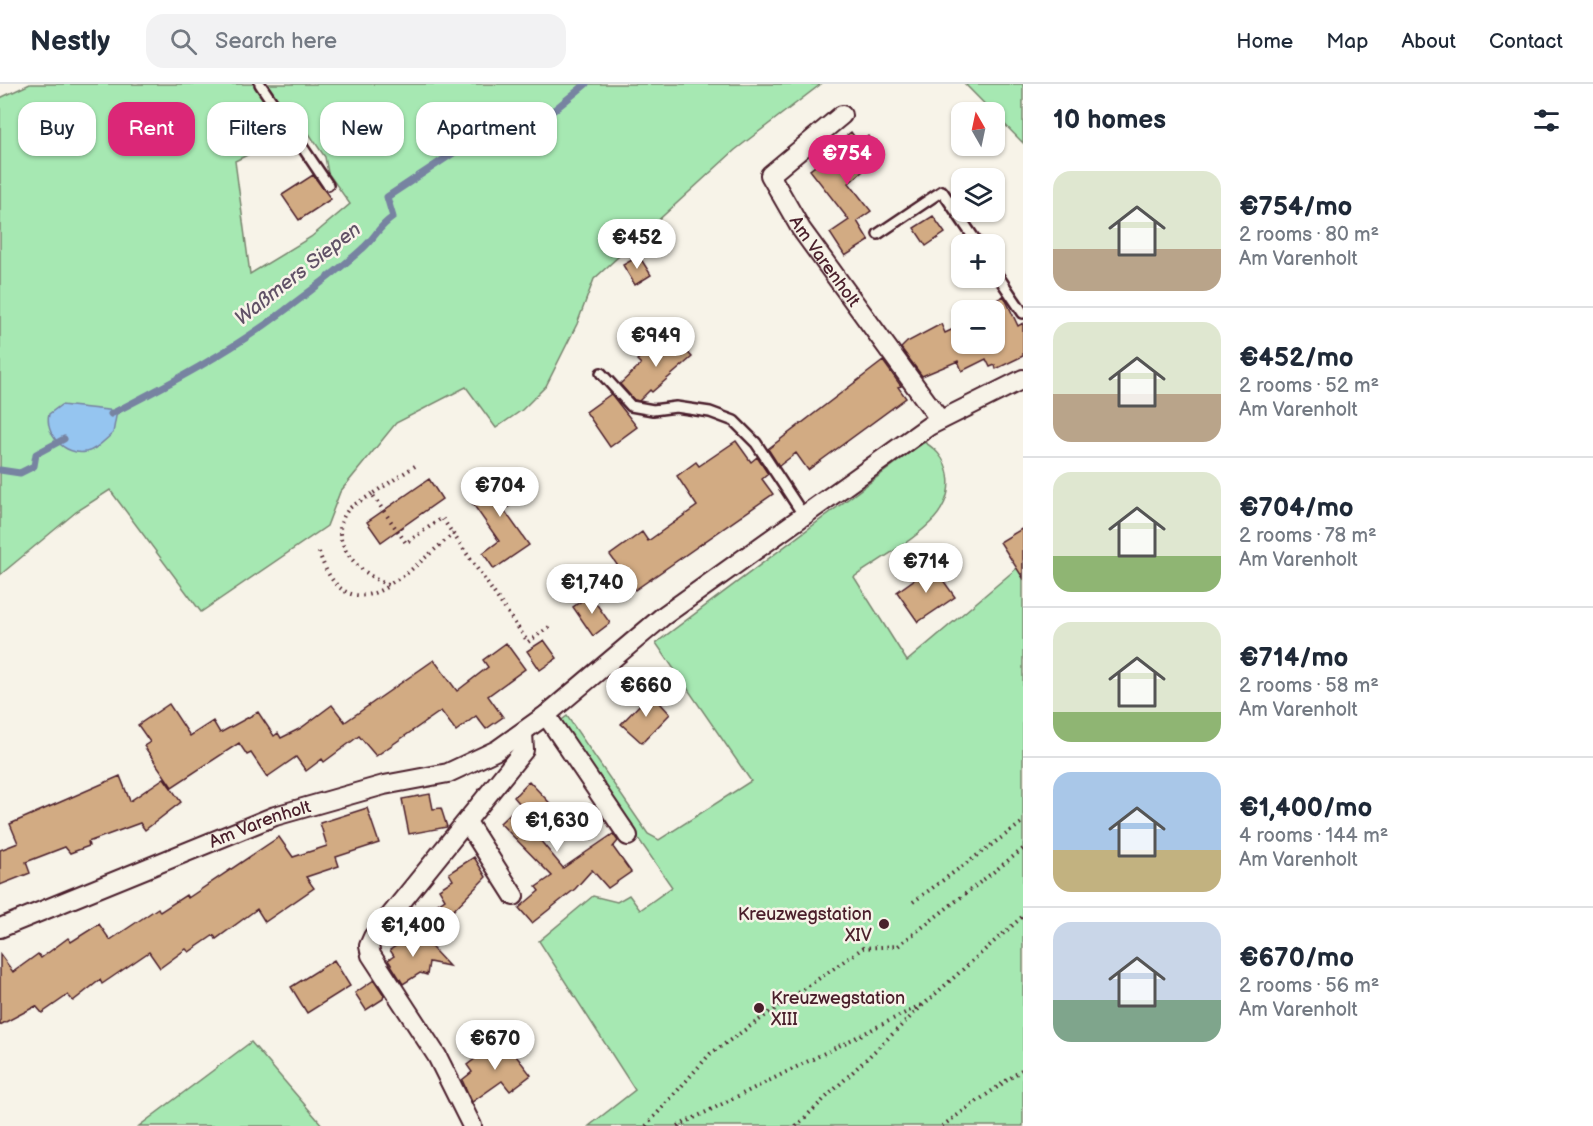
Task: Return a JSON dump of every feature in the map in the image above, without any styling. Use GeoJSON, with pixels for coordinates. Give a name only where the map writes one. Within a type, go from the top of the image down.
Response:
{"type":"FeatureCollection","features":[{"type":"Feature","properties":{"kind":"street","name":"Am Varenholt"},"geometry":{"type":"LineString","coordinates":[[842,114],[770,175],[801,229],[940,420]]}},
{"type":"Feature","properties":{"kind":"street","name":"Am Varenholt"},"geometry":{"type":"LineString","coordinates":[[0,928],[274,816],[384,785],[448,773],[497,750],[546,715],[662,617],[940,420],[1023,379]]}},
{"type":"Feature","properties":{"kind":"street"},"geometry":{"type":"LineString","coordinates":[[546,715],[628,836]]}},
{"type":"Feature","properties":{"kind":"street"},"geometry":{"type":"LineString","coordinates":[[472,1126],[437,1056],[371,955],[369,946],[373,937],[524,750],[523,733]]}},
{"type":"Feature","properties":{"kind":"street"},"geometry":{"type":"LineString","coordinates":[[466,822],[514,896]]}},
{"type":"Feature","properties":{"kind":"lane"},"geometry":{"type":"LineString","coordinates":[[260,84],[328,185]]}},
{"type":"Feature","properties":{"kind":"lane"},"geometry":{"type":"LineString","coordinates":[[878,234],[942,191],[971,234]]}},
{"type":"Feature","properties":{"kind":"lane"},"geometry":{"type":"LineString","coordinates":[[1005,286],[1023,313]]}},
{"type":"Feature","properties":{"kind":"lane"},"geometry":{"type":"LineString","coordinates":[[601,373],[631,406],[653,410],[676,407],[710,412],[734,421],[756,443],[804,516]]}},
{"type":"Feature","properties":{"kind":"path"},"geometry":{"type":"LineString","coordinates":[[388,585],[357,567],[344,548],[340,533],[349,509],[415,466]]}},
{"type":"Feature","properties":{"kind":"path"},"geometry":{"type":"LineString","coordinates":[[372,494],[406,543],[442,518],[528,642],[552,625]]}},
{"type":"Feature","properties":{"kind":"path"},"geometry":{"type":"LineString","coordinates":[[319,552],[328,576],[347,593],[362,596],[374,594],[405,575],[453,534]]}},
{"type":"Feature","properties":{"kind":"path"},"geometry":{"type":"LineString","coordinates":[[914,902],[1023,822]]}},
{"type":"Feature","properties":{"kind":"path"},"geometry":{"type":"LineString","coordinates":[[646,1126],[710,1054],[863,948],[898,946],[1023,849]]}},
{"type":"Feature","properties":{"kind":"path"},"geometry":{"type":"LineString","coordinates":[[796,1126],[924,1004],[1023,916]]}},
{"type":"Feature","properties":{"kind":"path"},"geometry":{"type":"LineString","coordinates":[[678,1126],[924,1004]]}},
{"type":"Feature","properties":{"kind":"path"},"geometry":{"type":"LineString","coordinates":[[759,1011],[760,1019]]}},
{"type":"Feature","properties":{"kind":"path"},"geometry":{"type":"LineString","coordinates":[[942,1126],[1023,1069]]}},
{"type":"Feature","properties":{"kind":"green space"},"geometry":{"type":"Polygon","coordinates":[[[30,84],[821,84],[735,150],[594,279],[577,324],[546,386],[522,410],[496,428],[466,387],[396,423],[340,492],[327,526],[201,612],[110,490],[76,512],[0,575],[0,98],[30,84]],[[207,102],[207,156],[245,156],[235,161],[250,274],[311,237],[350,204],[328,173],[324,156],[404,156],[404,102],[320,102],[320,150],[308,132],[308,102],[207,102]]]}},
{"type":"Feature","properties":{"kind":"green space"},"geometry":{"type":"Polygon","coordinates":[[[965,84],[1023,84],[1023,143],[1005,125],[1005,102],[983,102],[965,84]]]}},
{"type":"Feature","properties":{"kind":"green space"},"geometry":{"type":"Polygon","coordinates":[[[924,442],[935,450],[947,469],[949,480],[945,503],[939,513],[921,531],[854,577],[907,661],[1023,563],[1023,1126],[589,1126],[635,1090],[539,941],[593,896],[617,902],[629,895],[640,910],[672,887],[558,723],[567,716],[648,834],[659,840],[751,781],[656,643],[924,442]]]}},
{"type":"Feature","properties":{"kind":"green space"},"geometry":{"type":"Polygon","coordinates":[[[251,1042],[323,1126],[139,1126],[251,1042]]]}},
{"type":"Feature","properties":{"kind":"water"},"geometry":{"type":"Polygon","coordinates":[[[61,405],[117,411],[113,433],[90,451],[71,451],[53,436],[48,422],[49,414],[61,405]]]}},
{"type":"Feature","properties":{"kind":"building"},"geometry":{"type":"Polygon","coordinates":[[[851,132],[859,143],[868,136],[882,155],[849,183],[871,211],[857,221],[869,241],[845,256],[830,233],[849,220],[810,170],[832,153],[829,149],[851,132]]]}},
{"type":"Feature","properties":{"kind":"building"},"geometry":{"type":"Polygon","coordinates":[[[313,175],[331,199],[299,220],[282,195],[313,175]]]}},
{"type":"Feature","properties":{"kind":"building"},"geometry":{"type":"Polygon","coordinates":[[[933,216],[945,233],[926,246],[914,228],[933,216]]]}},
{"type":"Feature","properties":{"kind":"building"},"geometry":{"type":"Polygon","coordinates":[[[639,256],[651,275],[635,285],[623,265],[639,256]]]}},
{"type":"Feature","properties":{"kind":"building"},"geometry":{"type":"Polygon","coordinates":[[[1004,296],[1018,326],[1023,323],[1023,356],[996,369],[995,365],[990,367],[986,359],[962,371],[958,361],[922,376],[901,348],[907,342],[941,324],[945,333],[951,330],[951,354],[1005,354],[1005,300],[996,300],[1004,296]]]}},
{"type":"Feature","properties":{"kind":"building"},"geometry":{"type":"Polygon","coordinates":[[[671,335],[692,357],[652,392],[650,390],[639,401],[634,400],[620,384],[641,364],[637,360],[649,349],[653,352],[671,335]]]}},
{"type":"Feature","properties":{"kind":"building"},"geometry":{"type":"Polygon","coordinates":[[[883,361],[901,386],[898,387],[906,398],[808,470],[796,453],[779,466],[768,449],[883,361]]]}},
{"type":"Feature","properties":{"kind":"building"},"geometry":{"type":"Polygon","coordinates":[[[611,394],[637,427],[610,447],[586,412],[611,394]]]}},
{"type":"Feature","properties":{"kind":"building"},"geometry":{"type":"Polygon","coordinates":[[[736,441],[751,462],[757,457],[768,474],[762,479],[773,494],[635,590],[610,555],[642,532],[648,541],[697,506],[677,476],[696,462],[699,466],[736,441]]]}},
{"type":"Feature","properties":{"kind":"building"},"geometry":{"type":"Polygon","coordinates":[[[504,471],[522,497],[504,510],[529,545],[494,569],[483,553],[499,541],[468,497],[504,471]]]}},
{"type":"Feature","properties":{"kind":"building"},"geometry":{"type":"Polygon","coordinates":[[[429,479],[442,499],[381,542],[367,522],[429,479]]]}},
{"type":"Feature","properties":{"kind":"building"},"geometry":{"type":"Polygon","coordinates":[[[1023,528],[1023,578],[1000,542],[1023,528]]]}},
{"type":"Feature","properties":{"kind":"building"},"geometry":{"type":"Polygon","coordinates":[[[933,566],[955,597],[918,622],[897,592],[933,566]]]}},
{"type":"Feature","properties":{"kind":"building"},"geometry":{"type":"Polygon","coordinates":[[[590,595],[610,623],[593,636],[573,607],[590,595]]]}},
{"type":"Feature","properties":{"kind":"building"},"geometry":{"type":"Polygon","coordinates":[[[544,640],[557,658],[540,670],[527,651],[544,640]]]}},
{"type":"Feature","properties":{"kind":"building"},"geometry":{"type":"Polygon","coordinates":[[[506,643],[525,669],[488,696],[503,717],[486,729],[476,716],[456,731],[441,711],[376,756],[359,736],[324,762],[322,759],[306,771],[296,757],[267,777],[251,753],[247,755],[239,743],[172,787],[144,746],[150,742],[138,725],[169,704],[190,736],[213,721],[220,733],[258,712],[274,736],[278,733],[281,738],[301,728],[332,705],[345,722],[434,660],[457,691],[488,667],[483,660],[506,643]]]}},
{"type":"Feature","properties":{"kind":"building"},"geometry":{"type":"Polygon","coordinates":[[[651,693],[670,714],[642,743],[621,724],[651,693]]]}},
{"type":"Feature","properties":{"kind":"building"},"geometry":{"type":"Polygon","coordinates":[[[120,776],[130,801],[164,778],[181,802],[145,830],[140,823],[88,842],[89,846],[70,853],[65,847],[26,862],[30,873],[0,885],[0,850],[18,843],[10,824],[120,776]]]}},
{"type":"Feature","properties":{"kind":"building"},"geometry":{"type":"Polygon","coordinates":[[[529,781],[563,817],[540,840],[563,868],[613,834],[618,841],[613,847],[631,872],[608,888],[592,870],[575,889],[532,923],[519,908],[539,891],[536,887],[552,876],[500,823],[520,804],[514,797],[529,781]]]}},
{"type":"Feature","properties":{"kind":"building"},"geometry":{"type":"Polygon","coordinates":[[[430,794],[433,809],[441,808],[447,827],[409,834],[402,799],[430,794]]]}},
{"type":"Feature","properties":{"kind":"building"},"geometry":{"type":"Polygon","coordinates":[[[367,808],[379,843],[336,857],[339,866],[306,877],[314,888],[265,922],[257,909],[216,939],[214,935],[189,952],[186,949],[160,968],[149,952],[102,984],[100,980],[73,1001],[68,995],[42,1013],[36,1006],[0,1025],[0,954],[13,972],[38,954],[41,958],[68,938],[71,942],[99,924],[110,940],[158,908],[160,912],[186,895],[188,898],[279,837],[293,857],[327,846],[320,823],[367,808]]]}},
{"type":"Feature","properties":{"kind":"building"},"geometry":{"type":"Polygon","coordinates":[[[474,857],[486,877],[437,927],[426,912],[445,899],[439,889],[453,880],[449,873],[474,857]]]}},
{"type":"Feature","properties":{"kind":"building"},"geometry":{"type":"Polygon","coordinates":[[[420,935],[449,966],[429,962],[427,975],[420,973],[403,984],[388,960],[394,956],[390,950],[409,937],[420,935]]]}},
{"type":"Feature","properties":{"kind":"building"},"geometry":{"type":"Polygon","coordinates":[[[334,960],[350,986],[307,1013],[291,987],[334,960]]]}},
{"type":"Feature","properties":{"kind":"building"},"geometry":{"type":"Polygon","coordinates":[[[374,980],[384,995],[383,999],[366,1010],[355,993],[374,980]]]}},
{"type":"Feature","properties":{"kind":"building"},"geometry":{"type":"Polygon","coordinates":[[[502,1038],[531,1075],[510,1091],[502,1081],[472,1102],[462,1080],[472,1072],[467,1065],[502,1038]]]}},
{"type":"Feature","properties":{"kind":"waterway","name":"Waßmers Siepen"},"geometry":{"type":"LineString","coordinates":[[111,414],[178,379],[243,340],[334,273],[367,245],[383,225],[393,217],[387,197],[494,126],[537,124],[586,84]]}},
{"type":"Feature","properties":{"kind":"waterway","name":"Waßmers Siepen"},"geometry":{"type":"LineString","coordinates":[[0,470],[20,473],[34,466],[36,454],[64,439]]}},
{"type":"Feature","properties":{"kind":"place","name":"Kreuzwegstation XIV"},"geometry":{"type":"Point","coordinates":[884,924]}},
{"type":"Feature","properties":{"kind":"place","name":"Kreuzwegstation XIII"},"geometry":{"type":"Point","coordinates":[759,1008]}}]}
